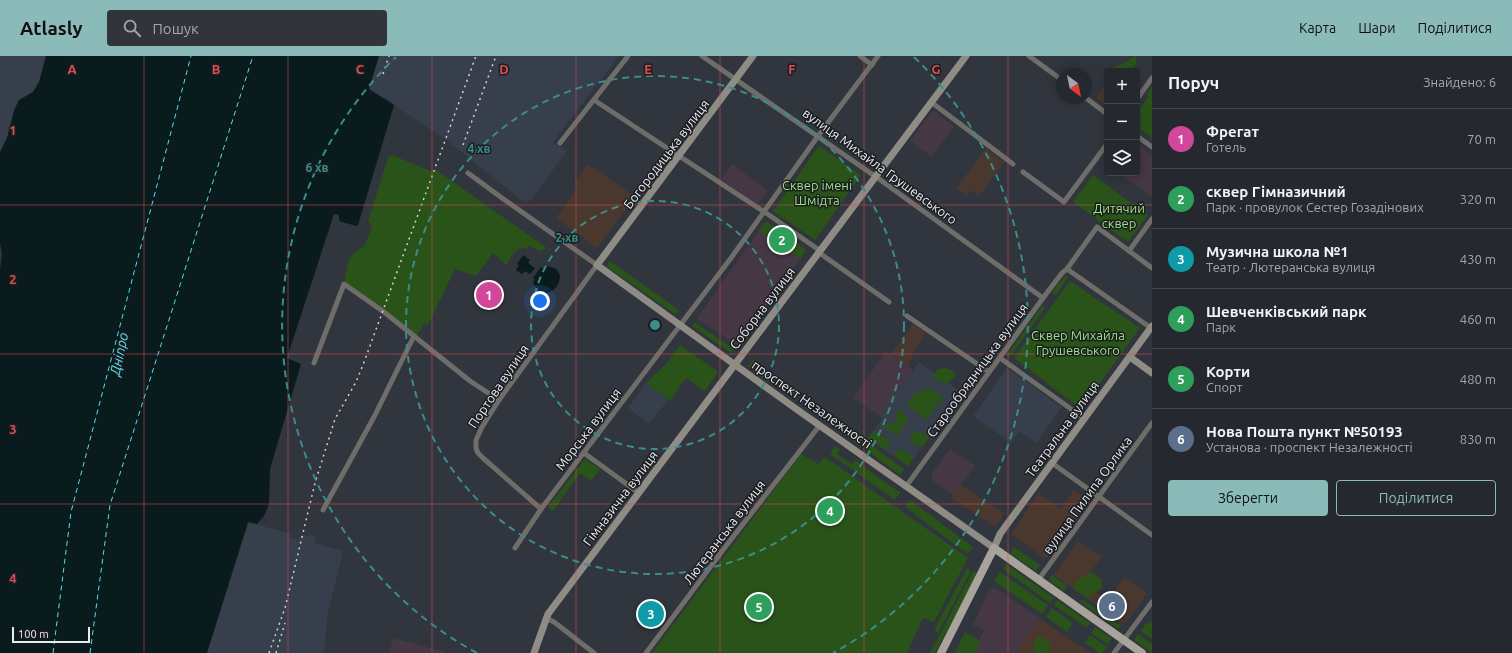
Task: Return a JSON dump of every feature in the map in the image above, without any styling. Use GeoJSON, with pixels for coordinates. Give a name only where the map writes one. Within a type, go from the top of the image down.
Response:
{"type":"FeatureCollection","features":[{"type":"Feature","properties":{"kind":"main road","name":"проспект Незалежності"},"geometry":{"type":"LineString","coordinates":[[994,548],[1142,653]]}},
{"type":"Feature","properties":{"kind":"main road"},"geometry":{"type":"LineString","coordinates":[[941,653],[994,548]]}},
{"type":"Feature","properties":{"kind":"street"},"geometry":{"type":"LineString","coordinates":[[560,143],[628,56]]}},
{"type":"Feature","properties":{"kind":"street","name":"вулиця Михайла Грушевського"},"geometry":{"type":"LineString","coordinates":[[702,56],[875,176],[1043,298]]}},
{"type":"Feature","properties":{"kind":"street","name":"Богородицька вулиця"},"geometry":{"type":"LineString","coordinates":[[597,265],[753,56]]}},
{"type":"Feature","properties":{"kind":"street"},"geometry":{"type":"LineString","coordinates":[[860,56],[872,65]]}},
{"type":"Feature","properties":{"kind":"street","name":"Морська вулиця"},"geometry":{"type":"LineString","coordinates":[[515,548],[541,509],[765,212],[818,136],[878,56]]}},
{"type":"Feature","properties":{"kind":"street","name":"Соборна вулиця"},"geometry":{"type":"LineString","coordinates":[[735,364],[966,56]]}},
{"type":"Feature","properties":{"kind":"street"},"geometry":{"type":"LineString","coordinates":[[1029,56],[1056,76]]}},
{"type":"Feature","properties":{"kind":"street"},"geometry":{"type":"LineString","coordinates":[[1140,95],[1152,78]]}},
{"type":"Feature","properties":{"kind":"street"},"geometry":{"type":"LineString","coordinates":[[594,100],[765,212],[888,302]]}},
{"type":"Feature","properties":{"kind":"street"},"geometry":{"type":"LineString","coordinates":[[931,102],[1013,164]]}},
{"type":"Feature","properties":{"kind":"street"},"geometry":{"type":"LineString","coordinates":[[1092,103],[1104,112]]}},
{"type":"Feature","properties":{"kind":"street"},"geometry":{"type":"LineString","coordinates":[[1140,138],[1152,147]]}},
{"type":"Feature","properties":{"kind":"street"},"geometry":{"type":"LineString","coordinates":[[1023,172],[1064,202],[1104,148]]}},
{"type":"Feature","properties":{"kind":"street","name":"проспект Незалежності"},"geometry":{"type":"LineString","coordinates":[[468,173],[994,548]]}},
{"type":"Feature","properties":{"kind":"street"},"geometry":{"type":"LineString","coordinates":[[1152,219],[1129,251],[1152,268]]}},
{"type":"Feature","properties":{"kind":"street","name":"Старообрядницька вулиця"},"geometry":{"type":"LineString","coordinates":[[907,486],[1043,298],[1062,273],[1068,269],[1097,227],[1129,251]]}},
{"type":"Feature","properties":{"kind":"street","name":"Портова вулиця"},"geometry":{"type":"LineString","coordinates":[[541,509],[478,452],[476,440],[482,427],[500,400],[597,265]]}},
{"type":"Feature","properties":{"kind":"street"},"geometry":{"type":"LineString","coordinates":[[1068,269],[1152,327]]}},
{"type":"Feature","properties":{"kind":"street"},"geometry":{"type":"LineString","coordinates":[[314,363],[344,284],[384,312],[470,380],[500,400]]}},
{"type":"Feature","properties":{"kind":"street"},"geometry":{"type":"LineString","coordinates":[[907,316],[989,372]]}},
{"type":"Feature","properties":{"kind":"street","name":"Театральна вулиця"},"geometry":{"type":"LineString","coordinates":[[994,548],[1000,534],[1152,327]]}},
{"type":"Feature","properties":{"kind":"street"},"geometry":{"type":"LineString","coordinates":[[324,510],[374,417],[414,336]]}},
{"type":"Feature","properties":{"kind":"street"},"geometry":{"type":"LineString","coordinates":[[1130,357],[1152,373]]}},
{"type":"Feature","properties":{"kind":"street"},"geometry":{"type":"LineString","coordinates":[[1000,358],[1085,419]]}},
{"type":"Feature","properties":{"kind":"street","name":"Гімназична вулиця"},"geometry":{"type":"LineString","coordinates":[[534,653],[548,614],[735,364]]}},
{"type":"Feature","properties":{"kind":"street","name":"вулиця Пилипа Орлика"},"geometry":{"type":"LineString","coordinates":[[1039,579],[1152,423]]}},
{"type":"Feature","properties":{"kind":"street","name":"Лютеранська вулиця"},"geometry":{"type":"LineString","coordinates":[[646,653],[726,546],[820,425]]}},
{"type":"Feature","properties":{"kind":"street"},"geometry":{"type":"LineString","coordinates":[[584,453],[639,493]]}},
{"type":"Feature","properties":{"kind":"street"},"geometry":{"type":"LineString","coordinates":[[1052,463],[1152,535]]}},
{"type":"Feature","properties":{"kind":"street"},"geometry":{"type":"LineString","coordinates":[[1114,653],[1152,602]]}},
{"type":"Feature","properties":{"kind":"street"},"geometry":{"type":"LineString","coordinates":[[546,618],[554,622],[594,653]]}},
{"type":"Feature","properties":{"kind":"shaded area"},"geometry":{"type":"Polygon","coordinates":[[[0,56],[46,56],[39,82],[33,92],[19,100],[14,111],[7,138],[0,152],[0,56]]]}},
{"type":"Feature","properties":{"kind":"shaded area"},"geometry":{"type":"Polygon","coordinates":[[[379,56],[619,56],[553,142],[567,151],[531,200],[524,202],[446,140],[395,106],[393,103],[370,90],[369,87],[379,56]]]}},
{"type":"Feature","properties":{"kind":"shaded area"},"geometry":{"type":"Polygon","coordinates":[[[1104,90],[1104,104],[1096,98],[1104,90]]]}},
{"type":"Feature","properties":{"kind":"shaded area"},"geometry":{"type":"Polygon","coordinates":[[[933,110],[954,126],[932,157],[910,141],[933,110]]]}},
{"type":"Feature","properties":{"kind":"shaded area"},"geometry":{"type":"Polygon","coordinates":[[[1140,146],[1152,155],[1152,197],[1123,176],[1140,176],[1140,146]]]}},
{"type":"Feature","properties":{"kind":"shaded area"},"geometry":{"type":"Polygon","coordinates":[[[986,149],[1004,162],[979,196],[971,190],[967,196],[956,188],[986,149]]]}},
{"type":"Feature","properties":{"kind":"shaded area"},"geometry":{"type":"Polygon","coordinates":[[[588,164],[635,197],[597,248],[556,218],[578,188],[574,183],[588,164]]]}},
{"type":"Feature","properties":{"kind":"shaded area"},"geometry":{"type":"Polygon","coordinates":[[[732,164],[768,190],[757,205],[721,180],[732,164]]]}},
{"type":"Feature","properties":{"kind":"shaded area"},"geometry":{"type":"Polygon","coordinates":[[[766,221],[806,250],[738,346],[697,318],[766,221]]]}},
{"type":"Feature","properties":{"kind":"shaded area"},"geometry":{"type":"Polygon","coordinates":[[[913,324],[926,333],[912,353],[913,358],[907,366],[891,354],[913,324]]]}},
{"type":"Feature","properties":{"kind":"shaded area"},"geometry":{"type":"Polygon","coordinates":[[[886,351],[913,370],[880,416],[853,398],[886,351]]]}},
{"type":"Feature","properties":{"kind":"shaded area"},"geometry":{"type":"Polygon","coordinates":[[[919,362],[958,390],[946,406],[949,408],[908,466],[868,438],[882,419],[880,416],[919,362]]]}},
{"type":"Feature","properties":{"kind":"shaded area"},"geometry":{"type":"Polygon","coordinates":[[[1007,368],[1062,407],[1036,443],[1019,431],[1011,443],[973,416],[1007,368]]]}},
{"type":"Feature","properties":{"kind":"shaded area"},"geometry":{"type":"Polygon","coordinates":[[[646,383],[668,400],[649,424],[628,408],[646,383]]]}},
{"type":"Feature","properties":{"kind":"shaded area"},"geometry":{"type":"Polygon","coordinates":[[[950,449],[975,466],[954,495],[933,481],[931,477],[932,473],[950,449]]]}},
{"type":"Feature","properties":{"kind":"shaded area"},"geometry":{"type":"Polygon","coordinates":[[[961,485],[1004,514],[995,527],[951,498],[961,485]]]}},
{"type":"Feature","properties":{"kind":"shaded area"},"geometry":{"type":"Polygon","coordinates":[[[1074,490],[1087,499],[1088,502],[1045,559],[1011,534],[1039,493],[1060,509],[1074,490]]]}},
{"type":"Feature","properties":{"kind":"shaded area"},"geometry":{"type":"Polygon","coordinates":[[[249,522],[291,534],[290,538],[298,540],[301,535],[310,537],[310,535],[316,536],[314,543],[343,551],[328,613],[324,653],[207,653],[249,522]]]}},
{"type":"Feature","properties":{"kind":"shaded area"},"geometry":{"type":"Polygon","coordinates":[[[1078,541],[1102,557],[1090,572],[1102,579],[1094,591],[1108,600],[1124,577],[1147,593],[1127,622],[1121,623],[1054,575],[1078,541]]]}},
{"type":"Feature","properties":{"kind":"shaded area"},"geometry":{"type":"Polygon","coordinates":[[[993,588],[997,589],[1039,618],[1015,653],[955,653],[965,632],[979,640],[984,631],[973,625],[989,591],[993,588]]]}},
{"type":"Feature","properties":{"kind":"shaded area"},"geometry":{"type":"Polygon","coordinates":[[[1039,618],[1091,653],[1015,653],[1039,618]]]}},
{"type":"Feature","properties":{"kind":"shaded area"},"geometry":{"type":"Polygon","coordinates":[[[393,638],[449,653],[389,653],[393,638]]]}},
{"type":"Feature","properties":{"kind":"green space"},"geometry":{"type":"Polygon","coordinates":[[[1136,56],[1134,68],[1114,68],[1117,65],[1121,65],[1136,56]]]}},
{"type":"Feature","properties":{"kind":"green space"},"geometry":{"type":"Polygon","coordinates":[[[1152,87],[1152,138],[1140,129],[1140,109],[1149,96],[1147,94],[1152,87]]]}},
{"type":"Feature","properties":{"kind":"green space","name":"Сквер імені Шмідта"},"geometry":{"type":"Polygon","coordinates":[[[819,146],[861,175],[815,240],[773,211],[819,146]]]}},
{"type":"Feature","properties":{"kind":"green space"},"geometry":{"type":"Polygon","coordinates":[[[392,155],[433,172],[435,169],[547,248],[540,251],[529,246],[528,248],[519,249],[514,252],[506,265],[493,253],[476,276],[455,269],[428,325],[424,324],[416,337],[344,284],[349,258],[365,245],[372,226],[368,221],[388,158],[392,155]]]}},
{"type":"Feature","properties":{"kind":"green space","name":"Дитячий сквер"},"geometry":{"type":"Polygon","coordinates":[[[1093,175],[1148,215],[1128,242],[1073,202],[1093,175]]]}},
{"type":"Feature","properties":{"kind":"green space"},"geometry":{"type":"Polygon","coordinates":[[[766,221],[806,250],[800,259],[759,230],[766,221]]]}},
{"type":"Feature","properties":{"kind":"green space"},"geometry":{"type":"Polygon","coordinates":[[[610,261],[679,310],[676,315],[606,266],[610,261]]]}},
{"type":"Feature","properties":{"kind":"green space"},"geometry":{"type":"Polygon","coordinates":[[[1066,275],[1068,277],[1056,295],[1052,292],[1066,275]]]}},
{"type":"Feature","properties":{"kind":"green space","name":"Сквер Михайла Грушевського"},"geometry":{"type":"Polygon","coordinates":[[[1070,281],[1140,328],[1081,409],[1014,358],[1070,281]]]}},
{"type":"Feature","properties":{"kind":"green space"},"geometry":{"type":"Polygon","coordinates":[[[1042,306],[1045,308],[1010,357],[1007,355],[1042,306]]]}},
{"type":"Feature","properties":{"kind":"green space"},"geometry":{"type":"Polygon","coordinates":[[[694,322],[734,349],[731,353],[692,326],[694,322]]]}},
{"type":"Feature","properties":{"kind":"green space"},"geometry":{"type":"Polygon","coordinates":[[[680,345],[718,372],[705,391],[686,378],[670,401],[646,383],[666,364],[680,345]]]}},
{"type":"Feature","properties":{"kind":"green space"},"geometry":{"type":"Polygon","coordinates":[[[753,360],[774,376],[770,382],[748,366],[753,360]]]}},
{"type":"Feature","properties":{"kind":"green space"},"geometry":{"type":"Polygon","coordinates":[[[945,368],[954,371],[955,376],[947,384],[934,379],[934,374],[938,369],[945,368]]]}},
{"type":"Feature","properties":{"kind":"green space"},"geometry":{"type":"Polygon","coordinates":[[[781,380],[796,391],[792,398],[776,386],[781,380]]]}},
{"type":"Feature","properties":{"kind":"green space"},"geometry":{"type":"Polygon","coordinates":[[[927,388],[942,396],[943,402],[939,402],[927,420],[908,406],[907,403],[919,390],[924,392],[927,388]]]}},
{"type":"Feature","properties":{"kind":"green space"},"geometry":{"type":"Polygon","coordinates":[[[902,409],[904,411],[903,414],[909,418],[897,436],[884,427],[890,423],[895,424],[897,420],[895,418],[897,412],[902,409]]]}},
{"type":"Feature","properties":{"kind":"green space"},"geometry":{"type":"Polygon","coordinates":[[[840,424],[863,440],[859,445],[837,429],[840,424]]]}},
{"type":"Feature","properties":{"kind":"green space"},"geometry":{"type":"Polygon","coordinates":[[[874,430],[891,442],[885,450],[868,438],[874,430]]]}},
{"type":"Feature","properties":{"kind":"green space"},"geometry":{"type":"Polygon","coordinates":[[[915,431],[926,434],[929,438],[923,447],[912,444],[910,440],[912,433],[915,431]]]}},
{"type":"Feature","properties":{"kind":"green space"},"geometry":{"type":"Polygon","coordinates":[[[867,442],[904,469],[900,475],[863,448],[867,442]]]}},
{"type":"Feature","properties":{"kind":"green space"},"geometry":{"type":"Polygon","coordinates":[[[835,446],[840,450],[837,454],[852,464],[855,460],[900,493],[895,500],[830,454],[835,446]]]}},
{"type":"Feature","properties":{"kind":"green space"},"geometry":{"type":"Polygon","coordinates":[[[900,448],[914,458],[908,466],[894,456],[900,448]]]}},
{"type":"Feature","properties":{"kind":"green space"},"geometry":{"type":"Polygon","coordinates":[[[801,454],[818,464],[825,457],[968,558],[934,622],[923,618],[907,653],[652,653],[801,454]]]}},
{"type":"Feature","properties":{"kind":"green space"},"geometry":{"type":"Polygon","coordinates":[[[585,459],[600,469],[591,481],[580,473],[553,511],[548,507],[585,459]]]}},
{"type":"Feature","properties":{"kind":"green space"},"geometry":{"type":"Polygon","coordinates":[[[910,500],[973,547],[968,554],[905,507],[910,500]]]}},
{"type":"Feature","properties":{"kind":"green space"},"geometry":{"type":"Polygon","coordinates":[[[1014,547],[1040,565],[1036,571],[1010,553],[1014,547]]]}},
{"type":"Feature","properties":{"kind":"green space"},"geometry":{"type":"Polygon","coordinates":[[[1006,564],[1054,598],[1050,603],[1003,569],[1006,564]]]}},
{"type":"Feature","properties":{"kind":"green space"},"geometry":{"type":"Polygon","coordinates":[[[967,568],[971,571],[938,633],[934,630],[967,568]]]}},
{"type":"Feature","properties":{"kind":"green space"},"geometry":{"type":"Polygon","coordinates":[[[973,571],[978,573],[935,653],[930,653],[973,571]]]}},
{"type":"Feature","properties":{"kind":"green space"},"geometry":{"type":"Polygon","coordinates":[[[1000,572],[1048,605],[1042,614],[994,581],[1000,572]]]}},
{"type":"Feature","properties":{"kind":"green space"},"geometry":{"type":"Polygon","coordinates":[[[1093,573],[1101,580],[1102,587],[1099,591],[1094,591],[1088,599],[1073,588],[1081,578],[1093,573]]]}},
{"type":"Feature","properties":{"kind":"green space"},"geometry":{"type":"Polygon","coordinates":[[[1052,575],[1067,586],[1064,591],[1049,580],[1052,575]]]}},
{"type":"Feature","properties":{"kind":"green space"},"geometry":{"type":"Polygon","coordinates":[[[1082,599],[1121,626],[1118,629],[1080,602],[1082,599]]]}},
{"type":"Feature","properties":{"kind":"green space"},"geometry":{"type":"Polygon","coordinates":[[[1057,600],[1090,623],[1087,628],[1054,605],[1057,600]]]}},
{"type":"Feature","properties":{"kind":"green space"},"geometry":{"type":"Polygon","coordinates":[[[1052,608],[1073,623],[1067,632],[1046,617],[1052,608]]]}},
{"type":"Feature","properties":{"kind":"green space"},"geometry":{"type":"Polygon","coordinates":[[[1150,621],[1152,623],[1152,639],[1140,631],[1150,621]]]}},
{"type":"Feature","properties":{"kind":"green space"},"geometry":{"type":"Polygon","coordinates":[[[1095,627],[1112,639],[1108,644],[1091,633],[1095,627]]]}},
{"type":"Feature","properties":{"kind":"green space"},"geometry":{"type":"Polygon","coordinates":[[[965,632],[979,640],[980,644],[975,653],[955,653],[965,632]]]}},
{"type":"Feature","properties":{"kind":"green space"},"geometry":{"type":"Polygon","coordinates":[[[1138,634],[1152,644],[1152,653],[1134,640],[1138,634]]]}},
{"type":"Feature","properties":{"kind":"green space"},"geometry":{"type":"Polygon","coordinates":[[[1090,635],[1107,647],[1102,653],[1085,643],[1090,635]]]}},
{"type":"Feature","properties":{"kind":"green space"},"geometry":{"type":"Polygon","coordinates":[[[1040,636],[1047,640],[1052,646],[1048,653],[1035,653],[1034,646],[1037,637],[1040,636]]]}},
{"type":"Feature","properties":{"kind":"water","name":"Дніпро"},"geometry":{"type":"Polygon","coordinates":[[[46,56],[379,56],[369,89],[394,105],[358,225],[356,226],[339,221],[339,215],[334,214],[287,358],[301,364],[270,469],[269,504],[264,516],[257,524],[248,522],[207,653],[0,653],[0,270],[2,253],[0,244],[0,152],[7,138],[17,104],[19,100],[33,92],[39,82],[46,56]]]}},
{"type":"Feature","properties":{"kind":"water"},"geometry":{"type":"Polygon","coordinates":[[[523,255],[530,260],[528,263],[535,268],[530,274],[525,271],[522,274],[516,270],[519,265],[517,264],[523,255]]]}},
{"type":"Feature","properties":{"kind":"water"},"geometry":{"type":"Polygon","coordinates":[[[545,266],[555,268],[559,273],[560,280],[557,286],[551,291],[545,293],[539,291],[533,282],[535,279],[533,278],[541,267],[543,269],[545,266]]]}},
{"type":"Feature","properties":{"kind":"ferry route"},"geometry":{"type":"LineString","coordinates":[[53,653],[71,512],[191,56]]}},
{"type":"Feature","properties":{"kind":"ferry route"},"geometry":{"type":"LineString","coordinates":[[90,653],[110,505],[253,56]]}},
{"type":"Feature","properties":{"kind":"railway"},"geometry":{"type":"LineString","coordinates":[[383,74],[389,56]]}},
{"type":"Feature","properties":{"kind":"railway"},"geometry":{"type":"LineString","coordinates":[[269,653],[285,608],[315,483],[335,419],[356,382],[363,365],[476,56]]}},
{"type":"Feature","properties":{"kind":"railway"},"geometry":{"type":"LineString","coordinates":[[463,145],[496,56]]}},
{"type":"Feature","properties":{"kind":"railway"},"geometry":{"type":"LineString","coordinates":[[276,653],[285,623]]}},
{"type":"Feature","properties":{"kind":"place","name":"сквер Гімназичний"},"geometry":{"type":"Point","coordinates":[782,240]}},
{"type":"Feature","properties":{"kind":"place","name":"Фрегат"},"geometry":{"type":"Point","coordinates":[489,295]}},
{"type":"Feature","properties":{"kind":"place","name":"Шевченківський парк"},"geometry":{"type":"Point","coordinates":[830,511]}},
{"type":"Feature","properties":{"kind":"place","name":"Нова Пошта пункт №50193"},"geometry":{"type":"Point","coordinates":[1112,606]}},
{"type":"Feature","properties":{"kind":"place","name":"Корти"},"geometry":{"type":"Point","coordinates":[759,607]}},
{"type":"Feature","properties":{"kind":"place","name":"Музична школа №1"},"geometry":{"type":"Point","coordinates":[651,614]}}]}
